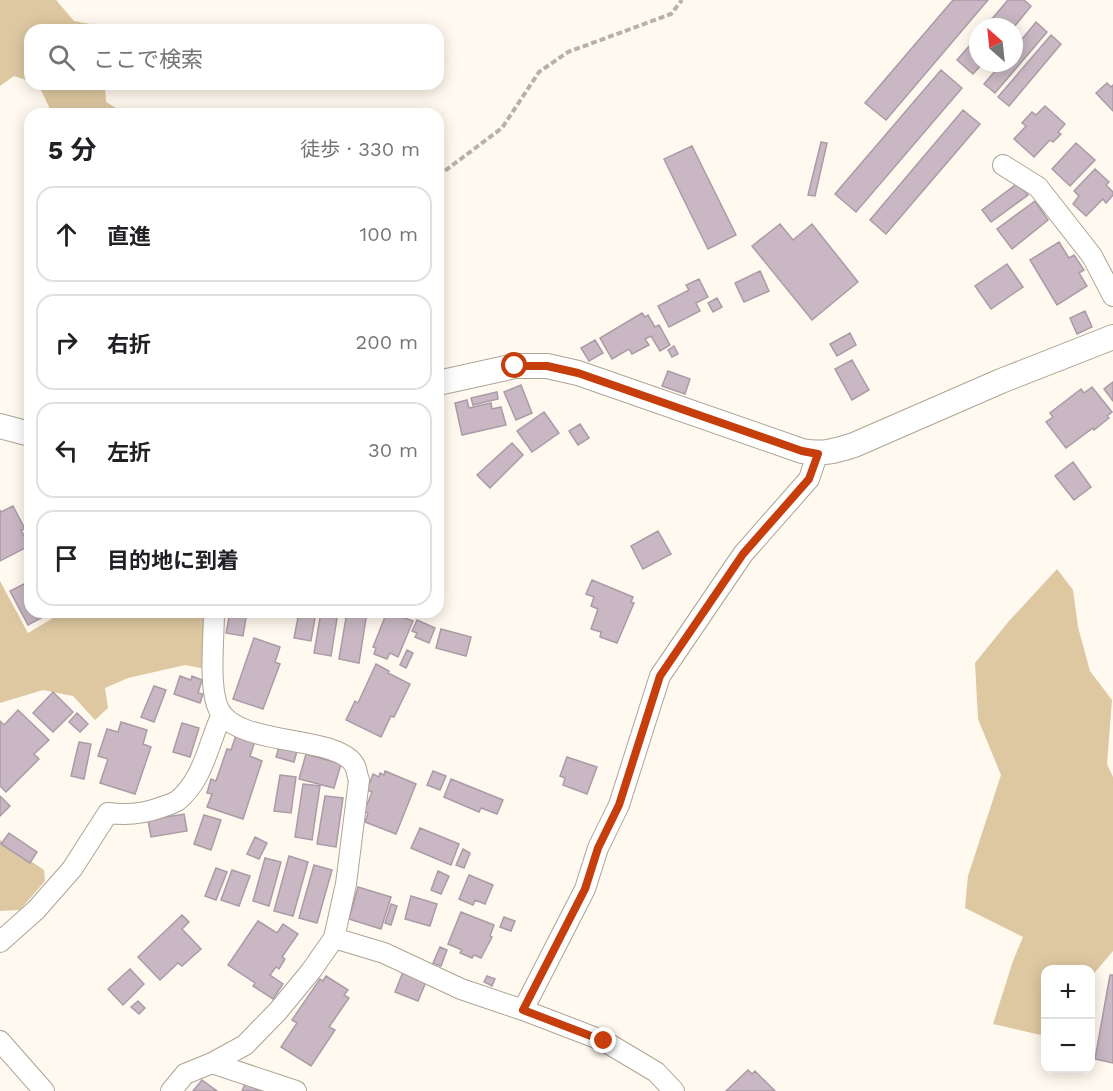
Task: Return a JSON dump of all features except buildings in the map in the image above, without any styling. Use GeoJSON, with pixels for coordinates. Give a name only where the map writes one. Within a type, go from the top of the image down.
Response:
{"type":"FeatureCollection","features":[{"type":"Feature","properties":{"kind":"street"},"geometry":{"type":"LineString","coordinates":[[1003,165],[1038,187],[1092,256],[1113,296]]}},
{"type":"Feature","properties":{"kind":"street"},"geometry":{"type":"LineString","coordinates":[[444,382],[515,366],[547,366],[578,373],[802,451],[818,454],[830,453],[854,445],[1001,381],[1113,337]]}},
{"type":"Feature","properties":{"kind":"street"},"geometry":{"type":"LineString","coordinates":[[0,426],[24,432]]}},
{"type":"Feature","properties":{"kind":"street"},"geometry":{"type":"LineString","coordinates":[[523,1010],[585,889],[598,848],[619,805],[660,676],[743,554],[809,479],[818,454]]}},
{"type":"Feature","properties":{"kind":"street"},"geometry":{"type":"LineString","coordinates":[[171,1091],[185,1074],[212,1064],[245,1045],[310,971],[334,938],[346,884],[359,780],[354,764],[338,752],[240,729],[222,714],[217,706],[214,688],[214,618]]}},
{"type":"Feature","properties":{"kind":"street"},"geometry":{"type":"LineString","coordinates":[[0,942],[36,910],[72,869],[108,813],[125,815],[153,810],[175,802],[189,790],[198,774],[222,714]]}},
{"type":"Feature","properties":{"kind":"street"},"geometry":{"type":"LineString","coordinates":[[334,938],[384,953],[461,989],[604,1041],[656,1072],[674,1091]]}},
{"type":"Feature","properties":{"kind":"street"},"geometry":{"type":"LineString","coordinates":[[0,1041],[44,1091]]}},
{"type":"Feature","properties":{"kind":"street"},"geometry":{"type":"LineString","coordinates":[[212,1064],[296,1091]]}},
{"type":"Feature","properties":{"kind":"path"},"geometry":{"type":"LineString","coordinates":[[444,172],[502,128],[538,72],[568,52],[670,14],[682,0]]}},
{"type":"Feature","properties":{"kind":"shaded area"},"geometry":{"type":"Polygon","coordinates":[[[0,0],[56,0],[74,21],[90,24],[24,24],[24,79],[14,76],[0,86],[0,0]]]}},
{"type":"Feature","properties":{"kind":"shaded area"},"geometry":{"type":"Polygon","coordinates":[[[41,90],[105,90],[106,102],[116,108],[50,108],[41,90]]]}},
{"type":"Feature","properties":{"kind":"shaded area"},"geometry":{"type":"Polygon","coordinates":[[[1057,569],[1073,590],[1078,627],[1090,671],[1112,700],[1107,764],[1113,777],[1113,951],[1095,972],[1095,965],[1041,965],[1041,1035],[993,1024],[1023,937],[965,908],[968,876],[1001,775],[978,719],[975,663],[1009,621],[1057,569]]]}},
{"type":"Feature","properties":{"kind":"shaded area"},"geometry":{"type":"Polygon","coordinates":[[[0,581],[28,633],[53,618],[208,618],[206,669],[185,665],[128,678],[105,688],[108,708],[95,720],[73,696],[43,690],[0,703],[0,581]]]}},
{"type":"Feature","properties":{"kind":"shaded area"},"geometry":{"type":"Polygon","coordinates":[[[0,840],[44,870],[45,881],[20,910],[0,911],[0,840]]]}},
{"type":"Feature","properties":{"kind":"route"},"geometry":{"type":"LineString","coordinates":[[515,366],[547,366],[578,373],[802,451],[818,454],[809,479],[743,554],[660,676],[619,805],[598,848],[585,889],[523,1010],[604,1041]]}}]}
